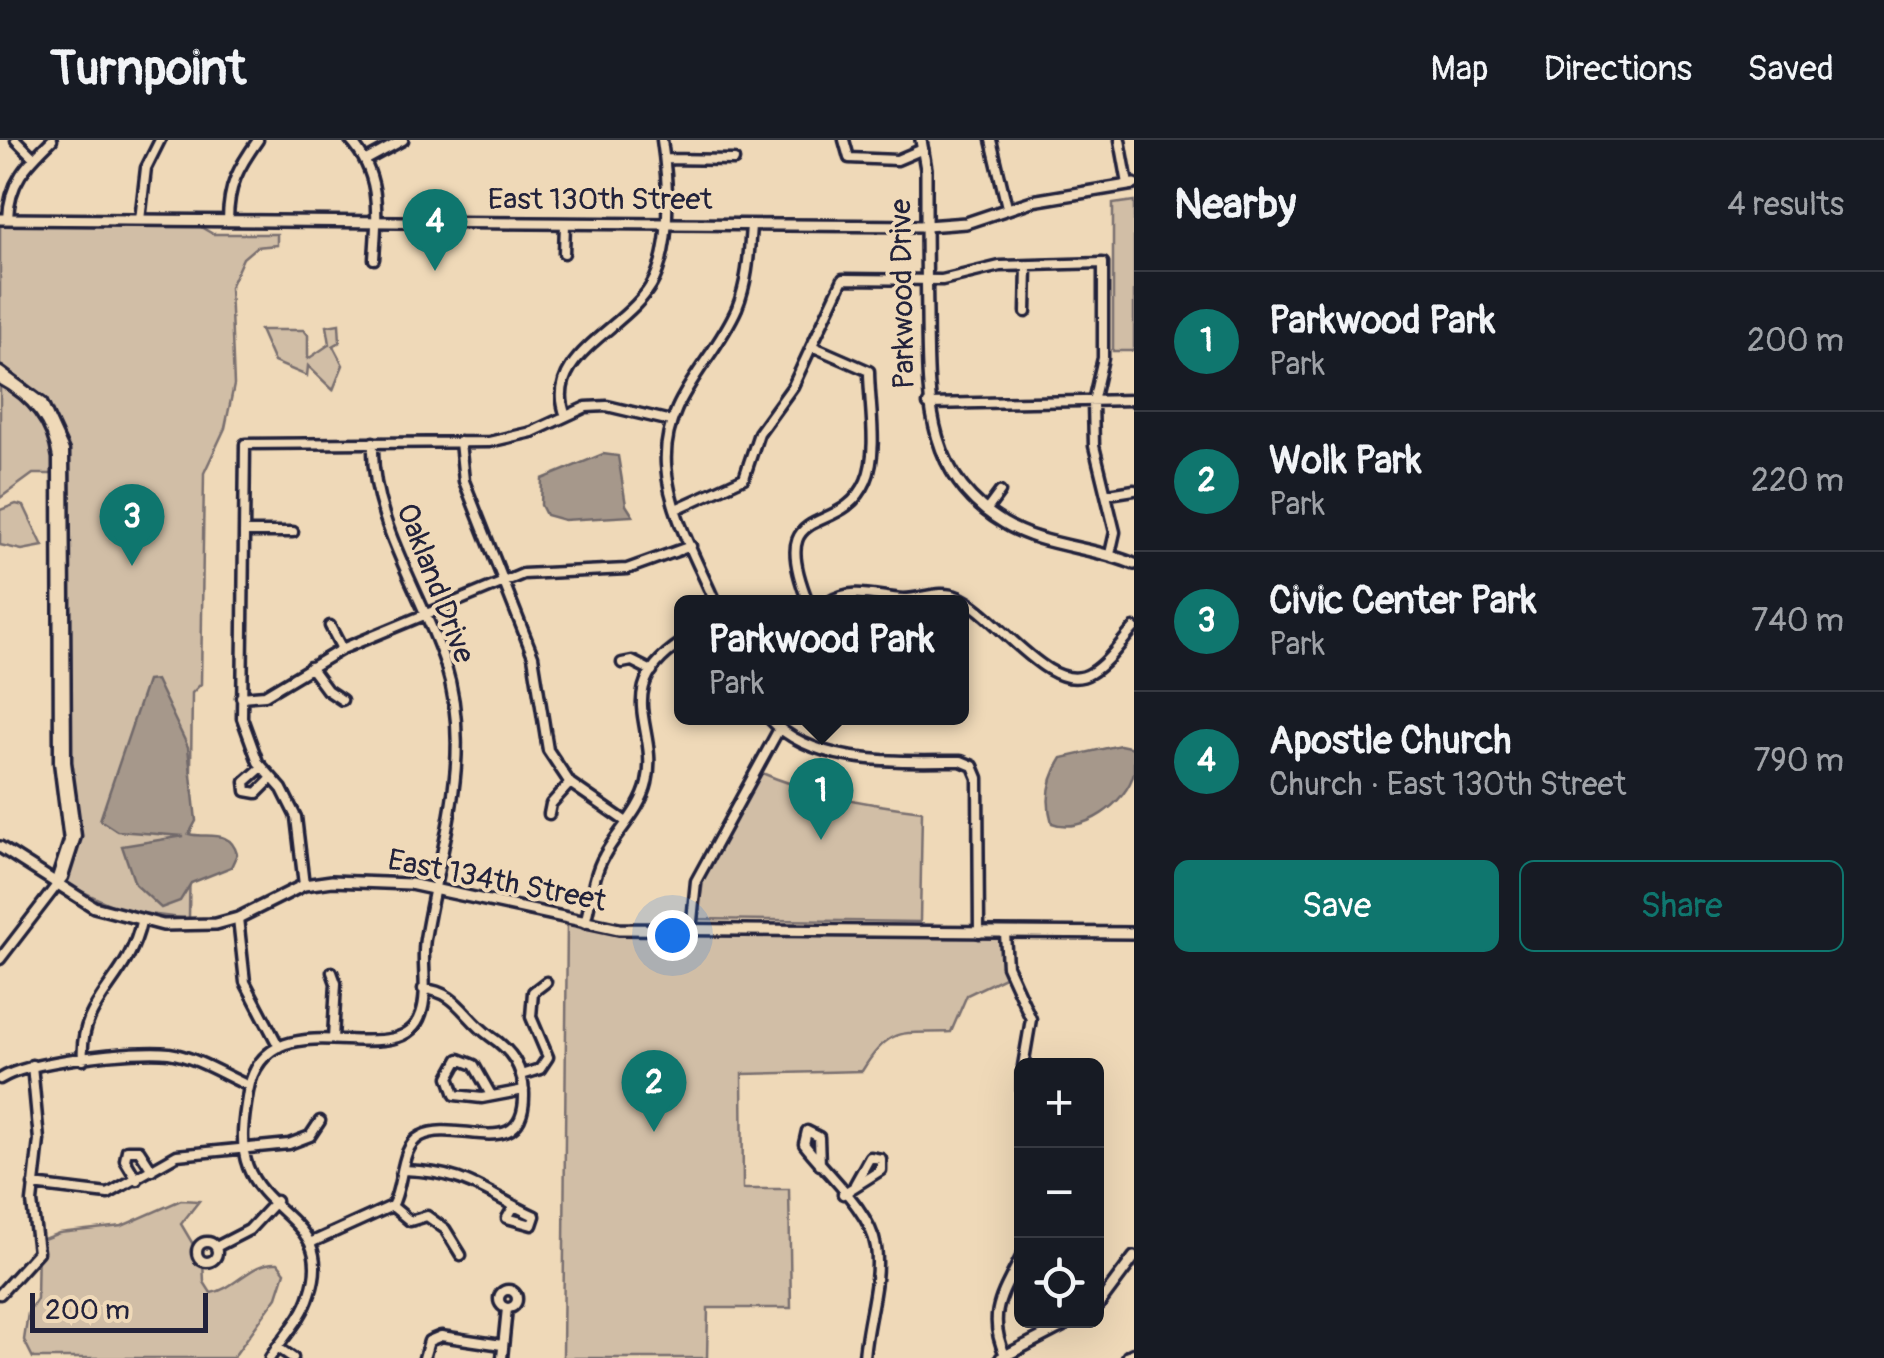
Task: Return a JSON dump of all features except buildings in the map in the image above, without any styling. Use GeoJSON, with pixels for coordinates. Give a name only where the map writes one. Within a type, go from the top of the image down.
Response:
{"type":"FeatureCollection","features":[{"type":"Feature","properties":{"kind":"street"},"geometry":{"type":"LineString","coordinates":[[16,140],[34,158]]}},
{"type":"Feature","properties":{"kind":"street"},"geometry":{"type":"LineString","coordinates":[[4,219],[14,184],[52,140]]}},
{"type":"Feature","properties":{"kind":"street"},"geometry":{"type":"LineString","coordinates":[[140,220],[146,168],[160,140]]}},
{"type":"Feature","properties":{"kind":"street"},"geometry":{"type":"LineString","coordinates":[[228,221],[228,194],[236,171],[258,140]]}},
{"type":"Feature","properties":{"kind":"street"},"geometry":{"type":"LineString","coordinates":[[350,140],[368,159],[376,182],[374,258]]}},
{"type":"Feature","properties":{"kind":"street"},"geometry":{"type":"LineString","coordinates":[[368,159],[402,140]]}},
{"type":"Feature","properties":{"kind":"street"},"geometry":{"type":"LineString","coordinates":[[566,416],[559,388],[564,371],[646,293],[661,262],[665,159],[662,140]]}},
{"type":"Feature","properties":{"kind":"street"},"geometry":{"type":"LineString","coordinates":[[844,140],[849,158],[897,160],[922,145]]}},
{"type":"Feature","properties":{"kind":"street"},"geometry":{"type":"LineString","coordinates":[[992,140],[1007,207]]}},
{"type":"Feature","properties":{"kind":"street"},"geometry":{"type":"LineString","coordinates":[[1120,140],[1131,184]]}},
{"type":"Feature","properties":{"kind":"street","name":"Parkwood Drive"},"geometry":{"type":"LineString","coordinates":[[922,145],[928,404],[946,464],[986,511],[1031,536],[1110,554],[1134,564]]}},
{"type":"Feature","properties":{"kind":"street"},"geometry":{"type":"LineString","coordinates":[[665,159],[734,160]]}},
{"type":"Feature","properties":{"kind":"street","name":"East 130th Street"},"geometry":{"type":"LineString","coordinates":[[4,219],[926,226],[964,223],[1007,207],[1131,184]]}},
{"type":"Feature","properties":{"kind":"street"},"geometry":{"type":"LineString","coordinates":[[564,253],[565,224]]}},
{"type":"Feature","properties":{"kind":"street"},"geometry":{"type":"LineString","coordinates":[[711,595],[676,508],[666,466],[670,421],[684,390],[738,306],[748,267],[751,225]]}},
{"type":"Feature","properties":{"kind":"street"},"geometry":{"type":"LineString","coordinates":[[676,508],[744,478],[758,434],[794,386],[843,279],[926,280],[1000,266],[1103,263],[1103,358],[1093,402],[1094,446],[1115,532],[1110,554]]}},
{"type":"Feature","properties":{"kind":"street"},"geometry":{"type":"LineString","coordinates":[[1026,312],[1027,266]]}},
{"type":"Feature","properties":{"kind":"street"},"geometry":{"type":"LineString","coordinates":[[805,595],[795,568],[796,542],[811,523],[857,496],[870,463],[869,371],[814,348]]}},
{"type":"Feature","properties":{"kind":"street"},"geometry":{"type":"LineString","coordinates":[[564,354],[573,363]]}},
{"type":"Feature","properties":{"kind":"street"},"geometry":{"type":"LineString","coordinates":[[0,376],[42,403],[58,430],[65,458],[66,762],[76,841],[68,868],[0,959]]}},
{"type":"Feature","properties":{"kind":"street"},"geometry":{"type":"LineString","coordinates":[[928,404],[1134,400]]}},
{"type":"Feature","properties":{"kind":"street"},"geometry":{"type":"LineString","coordinates":[[304,885],[296,816],[246,738],[241,697],[245,444],[512,438],[586,407],[607,406],[670,421]]}},
{"type":"Feature","properties":{"kind":"street","name":"Oakland Drive"},"geometry":{"type":"LineString","coordinates":[[279,1047],[298,1040],[387,1040],[408,1034],[423,1011],[423,950],[456,792],[455,726],[444,662],[383,511],[372,466],[373,442]]}},
{"type":"Feature","properties":{"kind":"street"},"geometry":{"type":"LineString","coordinates":[[460,442],[464,481],[532,656],[548,750],[570,783],[625,821]]}},
{"type":"Feature","properties":{"kind":"street"},"geometry":{"type":"LineString","coordinates":[[1108,494],[1134,490]]}},
{"type":"Feature","properties":{"kind":"street"},"geometry":{"type":"LineString","coordinates":[[986,511],[1000,492]]}},
{"type":"Feature","properties":{"kind":"street"},"geometry":{"type":"LineString","coordinates":[[244,532],[293,532]]}},
{"type":"Feature","properties":{"kind":"street"},"geometry":{"type":"LineString","coordinates":[[241,697],[264,695],[342,649],[505,581],[540,571],[627,569],[692,546]]}},
{"type":"Feature","properties":{"kind":"street"},"geometry":{"type":"LineString","coordinates":[[846,595],[854,592],[876,595]]}},
{"type":"Feature","properties":{"kind":"street"},"geometry":{"type":"LineString","coordinates":[[969,602],[1052,673],[1075,680],[1097,670],[1134,628]]}},
{"type":"Feature","properties":{"kind":"street"},"geometry":{"type":"LineString","coordinates":[[330,626],[342,649]]}},
{"type":"Feature","properties":{"kind":"street"},"geometry":{"type":"LineString","coordinates":[[585,924],[601,860],[642,800],[648,780],[640,710],[652,671],[674,650]]}},
{"type":"Feature","properties":{"kind":"street"},"geometry":{"type":"LineString","coordinates":[[622,662],[632,661],[652,671]]}},
{"type":"Feature","properties":{"kind":"street"},"geometry":{"type":"LineString","coordinates":[[310,667],[327,690],[342,700]]}},
{"type":"Feature","properties":{"kind":"street"},"geometry":{"type":"LineString","coordinates":[[775,725],[805,744],[860,757],[961,761],[973,766],[978,778],[979,933]]}},
{"type":"Feature","properties":{"kind":"street"},"geometry":{"type":"LineString","coordinates":[[691,931],[696,881],[779,729]]}},
{"type":"Feature","properties":{"kind":"street"},"geometry":{"type":"LineString","coordinates":[[262,767],[245,782],[246,791],[256,793],[272,778]]}},
{"type":"Feature","properties":{"kind":"street"},"geometry":{"type":"LineString","coordinates":[[549,814],[551,804],[570,783]]}},
{"type":"Feature","properties":{"kind":"street","name":"East 134th Street"},"geometry":{"type":"LineString","coordinates":[[0,847],[105,912],[142,922],[189,926],[238,918],[304,885],[388,882],[585,924],[691,931],[1134,933]]}},
{"type":"Feature","properties":{"kind":"street"},"geometry":{"type":"LineString","coordinates":[[238,918],[245,982],[279,1047],[259,1065],[249,1086],[244,1151],[259,1186],[310,1243],[316,1270],[309,1299],[270,1358]]}},
{"type":"Feature","properties":{"kind":"street"},"geometry":{"type":"LineString","coordinates":[[83,1060],[84,1021],[128,966],[142,922]]}},
{"type":"Feature","properties":{"kind":"street"},"geometry":{"type":"LineString","coordinates":[[1005,933],[1007,966],[1031,1018],[1024,1058]]}},
{"type":"Feature","properties":{"kind":"street"},"geometry":{"type":"LineString","coordinates":[[332,972],[336,984],[333,1039]]}},
{"type":"Feature","properties":{"kind":"street"},"geometry":{"type":"LineString","coordinates":[[520,1075],[540,1069],[548,1057],[531,1017],[533,992],[546,982]]}},
{"type":"Feature","properties":{"kind":"street"},"geometry":{"type":"LineString","coordinates":[[310,1243],[392,1206],[407,1152],[420,1136],[436,1131],[498,1135],[512,1129],[521,1116],[524,1090],[511,1053],[478,1028],[451,995],[423,989]]}},
{"type":"Feature","properties":{"kind":"street"},"geometry":{"type":"LineString","coordinates":[[0,1079],[32,1065],[170,1054],[249,1086]]}},
{"type":"Feature","properties":{"kind":"street"},"geometry":{"type":"LineString","coordinates":[[491,1095],[474,1064],[459,1059],[449,1076],[455,1095],[491,1095],[524,1090]]}},
{"type":"Feature","properties":{"kind":"street"},"geometry":{"type":"LineString","coordinates":[[0,1294],[38,1252],[33,1184],[39,1140],[32,1065]]}},
{"type":"Feature","properties":{"kind":"street"},"geometry":{"type":"LineString","coordinates":[[33,1184],[108,1194],[184,1153],[244,1151],[303,1139],[320,1121]]}},
{"type":"Feature","properties":{"kind":"street"},"geometry":{"type":"LineString","coordinates":[[137,1180],[125,1160],[128,1150],[139,1150],[152,1170]]}},
{"type":"Feature","properties":{"kind":"street"},"geometry":{"type":"LineString","coordinates":[[820,1165],[866,1220],[876,1249],[864,1358]]}},
{"type":"Feature","properties":{"kind":"street"},"geometry":{"type":"LineString","coordinates":[[404,1170],[440,1171],[472,1180],[514,1206]]}},
{"type":"Feature","properties":{"kind":"street"},"geometry":{"type":"LineString","coordinates":[[843,1194],[855,1184]]}},
{"type":"Feature","properties":{"kind":"street"},"geometry":{"type":"LineString","coordinates":[[216,1247],[249,1230],[276,1201]]}},
{"type":"Feature","properties":{"kind":"street"},"geometry":{"type":"LineString","coordinates":[[392,1206],[410,1220],[427,1216],[445,1229],[462,1255]]}},
{"type":"Feature","properties":{"kind":"street"},"geometry":{"type":"LineString","coordinates":[[1104,1297],[1134,1257]]}},
{"type":"Feature","properties":{"kind":"street"},"geometry":{"type":"LineString","coordinates":[[1014,1272],[995,1312],[995,1333],[1003,1356],[1058,1328]]}},
{"type":"Feature","properties":{"kind":"street"},"geometry":{"type":"LineString","coordinates":[[502,1358],[507,1308]]}},
{"type":"Feature","properties":{"kind":"street"},"geometry":{"type":"LineString","coordinates":[[424,1358],[429,1341],[441,1336],[502,1346]]}},
{"type":"Feature","properties":{"kind":"street"},"geometry":{"type":"LineString","coordinates":[[277,1348],[293,1358]]}},
{"type":"Feature","properties":{"kind":"shaded area"},"geometry":{"type":"Polygon","coordinates":[[[1134,201],[1134,351],[1113,351],[1113,204],[1134,201]]]}},
{"type":"Feature","properties":{"kind":"shaded area"},"geometry":{"type":"Polygon","coordinates":[[[0,224],[199,226],[213,234],[277,234],[277,245],[256,247],[243,258],[230,287],[234,385],[225,428],[204,473],[201,684],[192,693],[189,919],[124,911],[66,884],[80,837],[70,766],[70,474],[33,474],[0,498],[0,224]]]}},
{"type":"Feature","properties":{"kind":"shaded area"},"geometry":{"type":"Polygon","coordinates":[[[339,324],[340,342],[333,346],[343,365],[333,390],[308,366],[307,376],[274,362],[260,330],[304,330],[308,335],[308,359],[330,344],[327,326],[339,324]]]}},
{"type":"Feature","properties":{"kind":"shaded area"},"geometry":{"type":"Polygon","coordinates":[[[603,454],[618,456],[626,505],[633,516],[564,520],[546,515],[541,505],[542,479],[603,454]]]}},
{"type":"Feature","properties":{"kind":"shaded area"},"geometry":{"type":"Polygon","coordinates":[[[16,504],[24,506],[43,546],[22,550],[0,545],[0,510],[16,504]]]}},
{"type":"Feature","properties":{"kind":"shaded area"},"geometry":{"type":"Polygon","coordinates":[[[156,680],[188,747],[196,821],[189,834],[223,838],[234,846],[237,854],[231,867],[191,883],[180,901],[161,908],[135,884],[122,846],[184,836],[117,831],[100,820],[147,681],[156,680]]]}},
{"type":"Feature","properties":{"kind":"shaded area"},"geometry":{"type":"Polygon","coordinates":[[[1120,745],[1134,748],[1134,772],[1122,795],[1102,814],[1089,820],[1064,826],[1052,823],[1050,789],[1062,758],[1120,745]]]}},
{"type":"Feature","properties":{"kind":"shaded area"},"geometry":{"type":"Polygon","coordinates":[[[757,771],[838,797],[922,811],[920,922],[697,919],[705,870],[757,771]]]}},
{"type":"Feature","properties":{"kind":"shaded area"},"geometry":{"type":"Polygon","coordinates":[[[567,919],[619,929],[1005,933],[1011,974],[967,995],[951,1032],[898,1035],[881,1046],[862,1071],[742,1074],[743,1189],[789,1189],[791,1308],[708,1308],[707,1358],[563,1358],[567,919]]]}},
{"type":"Feature","properties":{"kind":"shaded area"},"geometry":{"type":"Polygon","coordinates":[[[181,1200],[199,1201],[181,1224],[203,1261],[204,1282],[211,1293],[260,1266],[278,1263],[285,1272],[277,1297],[233,1358],[33,1358],[24,1340],[28,1313],[37,1299],[38,1241],[59,1233],[122,1226],[181,1200]]]}},
{"type":"Feature","properties":{"kind":"place","name":"Apostle Church"},"geometry":{"type":"Point","coordinates":[435,271]}},
{"type":"Feature","properties":{"kind":"place","name":"Civic Center Park"},"geometry":{"type":"Point","coordinates":[132,566]}},
{"type":"Feature","properties":{"kind":"place","name":"Parkwood Park"},"geometry":{"type":"Point","coordinates":[821,840]}},
{"type":"Feature","properties":{"kind":"place","name":"Wolk Park"},"geometry":{"type":"Point","coordinates":[654,1132]}}]}
